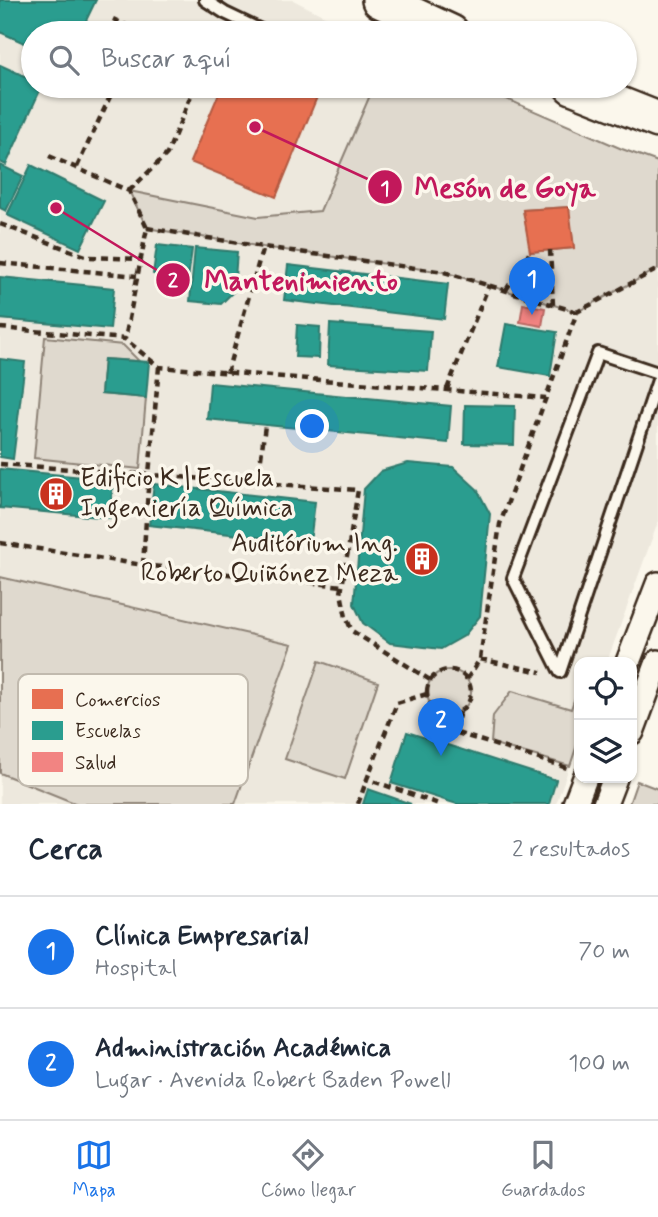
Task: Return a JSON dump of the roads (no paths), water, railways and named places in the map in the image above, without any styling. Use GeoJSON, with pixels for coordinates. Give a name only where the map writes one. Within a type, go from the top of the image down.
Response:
{"type":"FeatureCollection","features":[{"type":"Feature","properties":{"kind":"main road"},"geometry":{"type":"LineString","coordinates":[[380,0],[418,21]]}},
{"type":"Feature","properties":{"kind":"main road"},"geometry":{"type":"LineString","coordinates":[[602,98],[658,120]]}},
{"type":"Feature","properties":{"kind":"street"},"geometry":{"type":"LineString","coordinates":[[632,657],[649,637],[658,583]]}},
{"type":"Feature","properties":{"kind":"street"},"geometry":{"type":"LineString","coordinates":[[636,720],[658,662]]}},
{"type":"Feature","properties":{"kind":"street"},"geometry":{"type":"LineString","coordinates":[[575,804],[580,783]]}},
{"type":"Feature","properties":{"kind":"street"},"geometry":{"type":"LineString","coordinates":[[605,804],[613,783]]}},
{"type":"Feature","properties":{"kind":"lane"},"geometry":{"type":"LineString","coordinates":[[205,0],[242,21]]}},
{"type":"Feature","properties":{"kind":"lane"},"geometry":{"type":"LineString","coordinates":[[658,373],[598,353],[513,578],[560,672],[658,380]]}},
{"type":"Feature","properties":{"kind":"place","name":"Mesón de Goya"},"geometry":{"type":"Point","coordinates":[255,127]}},
{"type":"Feature","properties":{"kind":"place","name":"Mantenimiento"},"geometry":{"type":"Point","coordinates":[56,208]}},
{"type":"Feature","properties":{"kind":"place","name":"Clínica Empresarial"},"geometry":{"type":"Point","coordinates":[532,315]}},
{"type":"Feature","properties":{"kind":"place","name":"Edificio K | Escuela Ingeniería Química"},"geometry":{"type":"Point","coordinates":[56,494]}},
{"type":"Feature","properties":{"kind":"place","name":"Auditórium Ing. Roberto Quiñónez Meza"},"geometry":{"type":"Point","coordinates":[422,559]}},
{"type":"Feature","properties":{"kind":"place","name":"Administración Académica"},"geometry":{"type":"Point","coordinates":[441,756]}}]}
